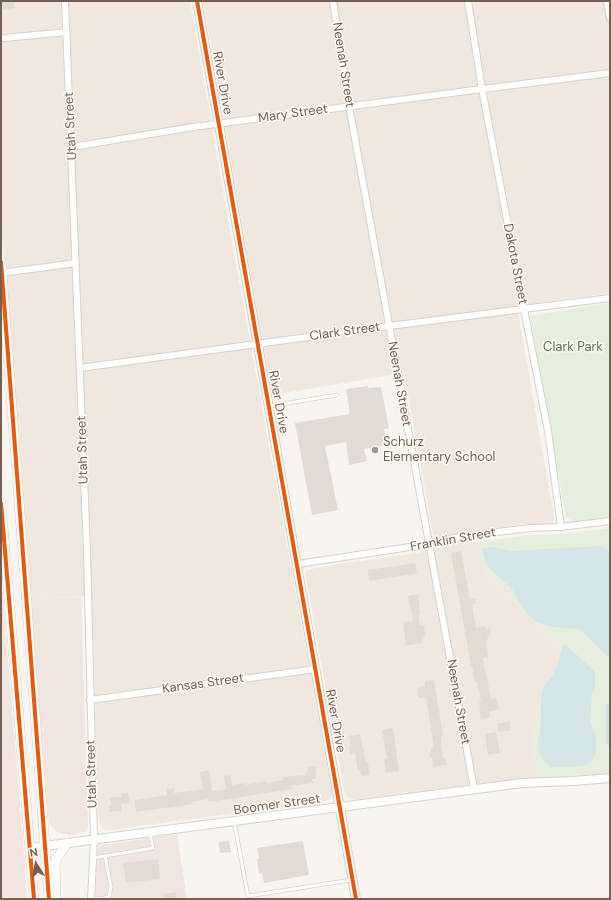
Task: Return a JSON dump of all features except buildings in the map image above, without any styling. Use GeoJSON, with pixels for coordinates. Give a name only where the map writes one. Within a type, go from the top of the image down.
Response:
{"type":"FeatureCollection","features":[{"type":"Feature","properties":{"kind":"main road"},"geometry":{"type":"LineString","coordinates":[[1,262],[49,899]]}},
{"type":"Feature","properties":{"kind":"main road"},"geometry":{"type":"LineString","coordinates":[[1,503],[34,899]]}},
{"type":"Feature","properties":{"kind":"main road"},"geometry":{"type":"LineString","coordinates":[[56,899],[55,863],[56,858],[66,843]]}},
{"type":"Feature","properties":{"kind":"street","name":"Utah Street"},"geometry":{"type":"LineString","coordinates":[[65,1],[87,550],[94,840],[91,898]]}},
{"type":"Feature","properties":{"kind":"street","name":"River Drive"},"geometry":{"type":"LineString","coordinates":[[198,1],[268,407],[298,564],[356,899]]}},
{"type":"Feature","properties":{"kind":"street","name":"Neenah Street"},"geometry":{"type":"LineString","coordinates":[[333,1],[349,106],[474,789]]}},
{"type":"Feature","properties":{"kind":"street","name":"Dakota Street"},"geometry":{"type":"LineString","coordinates":[[468,1],[482,88],[548,431],[562,527]]}},
{"type":"Feature","properties":{"kind":"street"},"geometry":{"type":"LineString","coordinates":[[607,1],[610,18]]}},
{"type":"Feature","properties":{"kind":"street"},"geometry":{"type":"LineString","coordinates":[[4,38],[67,32]]}},
{"type":"Feature","properties":{"kind":"street","name":"Mary Street"},"geometry":{"type":"LineString","coordinates":[[72,147],[193,127],[482,88],[610,73]]}},
{"type":"Feature","properties":{"kind":"street"},"geometry":{"type":"LineString","coordinates":[[2,273],[76,263]]}},
{"type":"Feature","properties":{"kind":"street","name":"Clark Street"},"geometry":{"type":"LineString","coordinates":[[80,368],[610,298]]}},
{"type":"Feature","properties":{"kind":"street","name":"Franklin Street"},"geometry":{"type":"LineString","coordinates":[[298,564],[429,544],[465,536],[530,528],[562,527],[610,521]]}},
{"type":"Feature","properties":{"kind":"street","name":"Kansas Street"},"geometry":{"type":"LineString","coordinates":[[90,700],[316,669]]}},
{"type":"Feature","properties":{"kind":"street","name":"Boomer Street"},"geometry":{"type":"LineString","coordinates":[[30,848],[522,783],[610,778]]}},
{"type":"Feature","properties":{"kind":"lane"},"geometry":{"type":"LineString","coordinates":[[268,407],[337,395]]}},
{"type":"Feature","properties":{"kind":"lane"},"geometry":{"type":"LineString","coordinates":[[234,821],[248,896],[352,880]]}},
{"type":"Feature","properties":{"kind":"lane"},"geometry":{"type":"LineString","coordinates":[[93,858],[153,848],[150,832]]}},
{"type":"Feature","properties":{"kind":"lane"},"geometry":{"type":"LineString","coordinates":[[91,898],[103,898],[109,896],[111,887],[105,856]]}},
{"type":"Feature","properties":{"kind":"shaded area"},"geometry":{"type":"Polygon","coordinates":[[[1,1],[190,1],[229,226],[332,791],[330,798],[325,801],[110,830],[104,830],[100,824],[98,813],[92,596],[31,599],[1,224],[1,1]]]}},
{"type":"Feature","properties":{"kind":"shaded area"},"geometry":{"type":"Polygon","coordinates":[[[203,1],[610,1],[610,293],[517,306],[554,521],[552,524],[548,525],[524,524],[475,531],[483,565],[488,575],[501,585],[526,613],[546,631],[561,649],[559,660],[552,676],[545,684],[541,696],[533,739],[535,761],[541,778],[468,785],[355,800],[345,794],[305,573],[307,570],[320,567],[436,550],[404,373],[272,395],[203,1]]]}},
{"type":"Feature","properties":{"kind":"shaded area"},"geometry":{"type":"Polygon","coordinates":[[[600,546],[610,550],[610,659],[579,629],[553,627],[536,622],[526,613],[512,589],[487,566],[482,549],[492,547],[513,551],[600,546]]]}},
{"type":"Feature","properties":{"kind":"shaded area"},"geometry":{"type":"Polygon","coordinates":[[[1,575],[25,867],[27,899],[1,899],[1,575]]]}},
{"type":"Feature","properties":{"kind":"shaded area"},"geometry":{"type":"Polygon","coordinates":[[[81,597],[88,825],[87,830],[84,832],[69,835],[57,832],[50,824],[48,813],[31,599],[81,597]]]}},
{"type":"Feature","properties":{"kind":"shaded area"},"geometry":{"type":"Polygon","coordinates":[[[565,644],[595,672],[595,685],[592,693],[590,723],[596,737],[597,748],[594,759],[586,765],[550,767],[539,753],[538,741],[541,720],[541,696],[545,684],[552,676],[559,660],[561,649],[565,644]]]}},
{"type":"Feature","properties":{"kind":"shaded area"},"geometry":{"type":"Polygon","coordinates":[[[610,703],[610,749],[606,742],[606,705],[610,703]]]}},
{"type":"Feature","properties":{"kind":"shaded area"},"geometry":{"type":"Polygon","coordinates":[[[177,834],[187,899],[95,899],[98,848],[101,845],[177,834]]]}},
{"type":"Feature","properties":{"kind":"green space","name":"Clark Park"},"geometry":{"type":"Polygon","coordinates":[[[610,303],[610,518],[575,522],[566,517],[530,316],[610,303]]]}},
{"type":"Feature","properties":{"kind":"green space"},"geometry":{"type":"Polygon","coordinates":[[[610,528],[610,774],[541,778],[535,761],[533,739],[541,696],[545,684],[552,676],[559,660],[561,649],[546,631],[526,613],[501,585],[488,575],[483,565],[477,542],[530,535],[563,534],[610,528]]]}},
{"type":"Feature","properties":{"kind":"cycle path"},"geometry":{"type":"LineString","coordinates":[[197,1],[356,899]]}},
{"type":"Feature","properties":{"kind":"cycle path"},"geometry":{"type":"LineString","coordinates":[[1,262],[49,899]]}},
{"type":"Feature","properties":{"kind":"cycle path"},"geometry":{"type":"LineString","coordinates":[[1,503],[34,899]]}},
{"type":"Feature","properties":{"kind":"place","name":"Schurz Elementary School"},"geometry":{"type":"Point","coordinates":[375,450]}}]}
